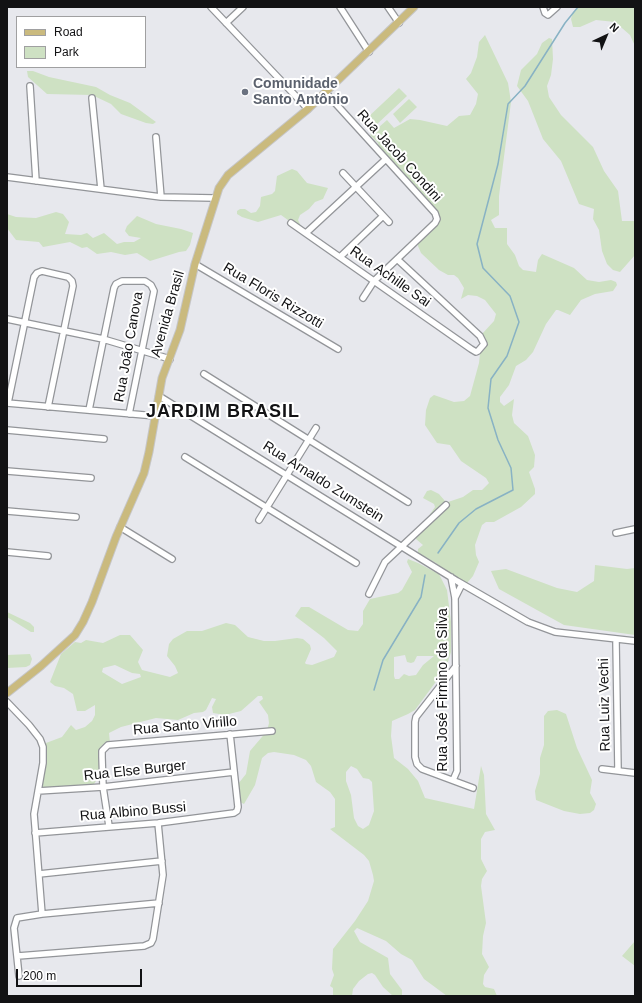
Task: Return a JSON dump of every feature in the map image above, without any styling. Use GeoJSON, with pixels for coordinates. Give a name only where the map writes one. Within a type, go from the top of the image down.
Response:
{"type":"FeatureCollection","features":[{"type":"Feature","properties":{"kind":"main road","name":"Avenida Brasil"},"geometry":{"type":"LineString","coordinates":[[7,693],[41,666],[75,635],[86,615],[120,527],[144,473],[160,396],[162,378],[180,330],[195,264],[214,198],[228,176],[326,93],[414,7]]}},
{"type":"Feature","properties":{"kind":"street"},"geometry":{"type":"LineString","coordinates":[[210,7],[308,109]]}},
{"type":"Feature","properties":{"kind":"street"},"geometry":{"type":"LineString","coordinates":[[226,24],[244,7]]}},
{"type":"Feature","properties":{"kind":"street"},"geometry":{"type":"LineString","coordinates":[[340,7],[369,52]]}},
{"type":"Feature","properties":{"kind":"street"},"geometry":{"type":"LineString","coordinates":[[388,7],[399,23]]}},
{"type":"Feature","properties":{"kind":"street"},"geometry":{"type":"LineString","coordinates":[[543,7],[548,16],[557,7]]}},
{"type":"Feature","properties":{"kind":"street"},"geometry":{"type":"LineString","coordinates":[[30,86],[36,181]]}},
{"type":"Feature","properties":{"kind":"street","name":"Rua Jacob Condini"},"geometry":{"type":"LineString","coordinates":[[326,93],[435,214],[437,219],[435,223],[397,259]]}},
{"type":"Feature","properties":{"kind":"street"},"geometry":{"type":"LineString","coordinates":[[92,98],[101,189]]}},
{"type":"Feature","properties":{"kind":"street"},"geometry":{"type":"LineString","coordinates":[[156,137],[161,197]]}},
{"type":"Feature","properties":{"kind":"street"},"geometry":{"type":"LineString","coordinates":[[306,234],[386,159]]}},
{"type":"Feature","properties":{"kind":"street"},"geometry":{"type":"LineString","coordinates":[[343,173],[389,222]]}},
{"type":"Feature","properties":{"kind":"street"},"geometry":{"type":"LineString","coordinates":[[7,177],[161,197],[214,198]]}},
{"type":"Feature","properties":{"kind":"street"},"geometry":{"type":"LineString","coordinates":[[340,257],[383,216]]}},
{"type":"Feature","properties":{"kind":"street","name":"Rua Achille Sai"},"geometry":{"type":"LineString","coordinates":[[291,223],[476,352],[484,344],[480,336],[397,259]]}},
{"type":"Feature","properties":{"kind":"street"},"geometry":{"type":"LineString","coordinates":[[363,298],[374,281],[397,259]]}},
{"type":"Feature","properties":{"kind":"street","name":"Rua Floris Rizzotti"},"geometry":{"type":"LineString","coordinates":[[195,264],[338,349]]}},
{"type":"Feature","properties":{"kind":"street"},"geometry":{"type":"LineString","coordinates":[[8,403],[34,278],[37,273],[42,271],[68,277],[72,280],[73,286],[48,407]]}},
{"type":"Feature","properties":{"kind":"street","name":"Rua João Canova"},"geometry":{"type":"LineString","coordinates":[[103,339],[116,284],[122,281],[145,281],[151,285],[154,291],[129,414]]}},
{"type":"Feature","properties":{"kind":"street"},"geometry":{"type":"LineString","coordinates":[[7,319],[103,339],[170,358]]}},
{"type":"Feature","properties":{"kind":"street"},"geometry":{"type":"LineString","coordinates":[[88,410],[103,339]]}},
{"type":"Feature","properties":{"kind":"street"},"geometry":{"type":"LineString","coordinates":[[204,374],[408,502]]}},
{"type":"Feature","properties":{"kind":"street","name":"Rua Arnaldo Zumstein"},"geometry":{"type":"LineString","coordinates":[[160,396],[462,584],[528,622],[555,632],[635,642]]}},
{"type":"Feature","properties":{"kind":"street","name":"Rua João Canova"},"geometry":{"type":"LineString","coordinates":[[8,403],[156,416]]}},
{"type":"Feature","properties":{"kind":"street"},"geometry":{"type":"LineString","coordinates":[[259,520],[316,428]]}},
{"type":"Feature","properties":{"kind":"street"},"geometry":{"type":"LineString","coordinates":[[7,430],[104,439]]}},
{"type":"Feature","properties":{"kind":"street"},"geometry":{"type":"LineString","coordinates":[[185,457],[356,563]]}},
{"type":"Feature","properties":{"kind":"street"},"geometry":{"type":"LineString","coordinates":[[7,471],[91,478]]}},
{"type":"Feature","properties":{"kind":"street"},"geometry":{"type":"LineString","coordinates":[[369,594],[385,562],[446,506]]}},
{"type":"Feature","properties":{"kind":"street"},"geometry":{"type":"LineString","coordinates":[[7,511],[76,517]]}},
{"type":"Feature","properties":{"kind":"street"},"geometry":{"type":"LineString","coordinates":[[120,527],[172,559]]}},
{"type":"Feature","properties":{"kind":"street"},"geometry":{"type":"LineString","coordinates":[[616,533],[635,529]]}},
{"type":"Feature","properties":{"kind":"street"},"geometry":{"type":"LineString","coordinates":[[7,552],[48,556]]}},
{"type":"Feature","properties":{"kind":"street","name":"Rua José Firmino da Silva"},"geometry":{"type":"LineString","coordinates":[[451,577],[455,598],[456,666],[457,771],[453,780]]}},
{"type":"Feature","properties":{"kind":"street","name":"Rua José Firmino da Silva"},"geometry":{"type":"LineString","coordinates":[[455,598],[462,584]]}},
{"type":"Feature","properties":{"kind":"street","name":"Rua Luiz Vechi"},"geometry":{"type":"LineString","coordinates":[[616,640],[618,770]]}},
{"type":"Feature","properties":{"kind":"street"},"geometry":{"type":"LineString","coordinates":[[456,666],[421,710],[415,722],[415,757],[417,764],[422,769],[473,788]]}},
{"type":"Feature","properties":{"kind":"street"},"geometry":{"type":"LineString","coordinates":[[7,702],[40,739],[43,755],[34,814],[42,914]]}},
{"type":"Feature","properties":{"kind":"street","name":"Rua Santo Virillo"},"geometry":{"type":"LineString","coordinates":[[104,787],[102,751],[108,746],[272,731]]}},
{"type":"Feature","properties":{"kind":"street"},"geometry":{"type":"LineString","coordinates":[[230,734],[234,772]]}},
{"type":"Feature","properties":{"kind":"street"},"geometry":{"type":"LineString","coordinates":[[602,769],[635,773]]}},
{"type":"Feature","properties":{"kind":"street","name":"Rua Else Burger"},"geometry":{"type":"LineString","coordinates":[[38,791],[104,787],[234,772]]}},
{"type":"Feature","properties":{"kind":"street","name":"Rua Albino Bussi"},"geometry":{"type":"LineString","coordinates":[[35,833],[158,823],[234,814],[238,807],[234,772]]}},
{"type":"Feature","properties":{"kind":"street"},"geometry":{"type":"LineString","coordinates":[[104,787],[109,826]]}},
{"type":"Feature","properties":{"kind":"street"},"geometry":{"type":"LineString","coordinates":[[18,956],[144,946],[151,943],[153,939],[163,874],[158,823]]}},
{"type":"Feature","properties":{"kind":"street"},"geometry":{"type":"LineString","coordinates":[[38,874],[162,861]]}},
{"type":"Feature","properties":{"kind":"street"},"geometry":{"type":"LineString","coordinates":[[19,976],[14,928],[15,922],[21,916],[159,903]]}},
{"type":"Feature","properties":{"kind":"green space"},"geometry":{"type":"Polygon","coordinates":[[[578,7],[635,7],[635,46],[630,35],[615,22],[596,20],[580,27],[573,27],[571,19],[573,12],[578,7]]]}},
{"type":"Feature","properties":{"kind":"green space"},"geometry":{"type":"Polygon","coordinates":[[[485,35],[508,83],[511,102],[499,196],[499,215],[491,220],[495,228],[507,228],[507,244],[515,255],[519,266],[523,270],[536,272],[538,260],[542,254],[574,268],[587,280],[599,282],[611,280],[616,282],[617,285],[613,291],[595,294],[581,300],[570,315],[556,310],[546,324],[533,352],[526,360],[516,366],[509,385],[500,397],[500,402],[504,406],[514,399],[512,415],[514,423],[528,436],[535,455],[534,467],[529,472],[535,489],[535,494],[521,507],[494,522],[486,522],[482,525],[475,545],[476,555],[479,562],[473,576],[467,583],[450,576],[436,563],[418,553],[418,549],[423,545],[416,539],[415,536],[435,507],[434,504],[423,498],[427,491],[431,490],[439,494],[445,501],[448,502],[463,497],[473,490],[482,490],[489,483],[486,478],[461,461],[450,445],[437,443],[425,425],[426,410],[430,398],[434,395],[454,402],[464,401],[470,396],[479,363],[482,334],[494,321],[496,314],[485,300],[477,296],[468,295],[461,299],[464,288],[458,278],[454,275],[448,275],[439,270],[421,253],[418,242],[437,222],[437,214],[427,200],[379,148],[378,143],[370,135],[387,120],[394,128],[410,119],[447,126],[459,116],[470,115],[476,104],[478,94],[466,79],[471,73],[477,57],[479,42],[485,35]]]}},
{"type":"Feature","properties":{"kind":"green space"},"geometry":{"type":"Polygon","coordinates":[[[549,38],[552,39],[553,59],[551,75],[547,86],[549,97],[561,115],[593,147],[604,171],[618,191],[622,221],[635,221],[635,255],[620,272],[613,270],[607,264],[602,251],[599,230],[593,219],[594,209],[579,204],[561,161],[543,139],[528,101],[517,86],[521,70],[537,54],[542,43],[549,38]]]}},
{"type":"Feature","properties":{"kind":"green space"},"geometry":{"type":"Polygon","coordinates":[[[27,71],[33,71],[49,77],[96,87],[110,95],[130,103],[156,122],[153,124],[146,123],[121,114],[111,104],[92,95],[47,94],[28,77],[27,71]]]}},
{"type":"Feature","properties":{"kind":"green space"},"geometry":{"type":"Polygon","coordinates":[[[399,88],[407,96],[374,127],[366,119],[399,88]]]}},
{"type":"Feature","properties":{"kind":"green space"},"geometry":{"type":"Polygon","coordinates":[[[409,99],[417,107],[400,123],[393,114],[409,99]]]}},
{"type":"Feature","properties":{"kind":"green space"},"geometry":{"type":"Polygon","coordinates":[[[292,169],[297,171],[307,183],[328,188],[323,199],[315,202],[309,209],[300,215],[298,220],[301,226],[299,228],[281,215],[258,222],[237,214],[237,211],[240,209],[245,209],[251,213],[256,212],[260,206],[261,197],[272,194],[275,191],[277,176],[292,169]]]}},
{"type":"Feature","properties":{"kind":"green space"},"geometry":{"type":"Polygon","coordinates":[[[56,212],[63,214],[69,222],[65,234],[81,235],[87,233],[93,238],[104,233],[117,244],[134,242],[141,238],[129,236],[125,231],[127,226],[137,216],[156,224],[193,233],[190,245],[186,251],[150,261],[137,253],[125,255],[111,252],[97,254],[87,247],[82,248],[70,242],[43,247],[39,242],[16,240],[7,228],[7,214],[16,217],[36,218],[56,212]]]}},
{"type":"Feature","properties":{"kind":"green space"},"geometry":{"type":"Polygon","coordinates":[[[408,559],[439,574],[447,590],[451,622],[451,652],[446,668],[415,710],[392,721],[391,736],[394,758],[408,769],[418,781],[425,798],[474,809],[481,766],[484,775],[486,814],[495,830],[485,832],[481,839],[481,859],[487,871],[482,879],[481,886],[486,923],[483,936],[482,954],[489,967],[484,975],[483,984],[485,987],[494,989],[497,996],[447,996],[424,979],[412,960],[401,954],[386,941],[357,928],[354,931],[360,942],[388,958],[390,974],[402,990],[402,996],[393,996],[383,987],[372,973],[368,974],[359,981],[353,989],[352,996],[333,996],[333,988],[330,986],[334,975],[332,969],[333,949],[355,921],[368,901],[374,881],[373,875],[369,861],[364,855],[330,829],[335,827],[335,799],[330,792],[316,782],[311,766],[306,760],[294,755],[274,752],[268,753],[262,758],[255,785],[244,804],[240,802],[238,784],[246,774],[250,751],[267,731],[269,723],[268,715],[259,702],[263,699],[262,696],[258,696],[241,711],[225,715],[213,713],[212,707],[216,699],[212,698],[206,710],[203,712],[194,713],[178,720],[156,718],[121,727],[109,733],[110,743],[100,758],[99,776],[94,784],[84,788],[45,790],[40,785],[46,743],[62,737],[71,725],[76,730],[85,727],[92,721],[95,715],[95,705],[85,711],[77,711],[73,694],[64,688],[55,686],[50,682],[61,654],[75,642],[81,643],[86,640],[103,643],[120,635],[130,635],[143,650],[138,662],[142,670],[170,677],[178,673],[175,666],[167,656],[169,644],[173,639],[187,631],[202,631],[226,623],[235,625],[248,637],[264,641],[297,638],[303,639],[310,645],[311,649],[305,663],[312,665],[334,657],[337,651],[324,638],[295,616],[301,607],[309,607],[348,630],[358,631],[363,624],[363,611],[370,599],[398,593],[402,590],[412,572],[407,562],[408,559]],[[405,655],[394,657],[395,679],[399,679],[404,674],[409,676],[416,675],[423,665],[434,656],[417,656],[414,662],[411,663],[407,662],[405,655]],[[115,665],[103,668],[102,672],[122,684],[141,677],[140,674],[132,673],[115,665]],[[351,766],[346,772],[346,781],[351,795],[354,818],[358,826],[363,829],[369,825],[374,811],[372,782],[369,779],[363,778],[357,769],[351,766]]]}},
{"type":"Feature","properties":{"kind":"green space"},"geometry":{"type":"Polygon","coordinates":[[[595,565],[627,569],[635,568],[635,635],[564,625],[499,589],[491,571],[506,569],[557,588],[577,592],[594,581],[595,565]]]}},
{"type":"Feature","properties":{"kind":"green space"},"geometry":{"type":"Polygon","coordinates":[[[7,612],[30,623],[34,627],[34,632],[31,632],[7,617],[7,612]]]}},
{"type":"Feature","properties":{"kind":"green space"},"geometry":{"type":"Polygon","coordinates":[[[30,654],[32,659],[30,665],[26,667],[7,668],[7,655],[30,654]]]}},
{"type":"Feature","properties":{"kind":"green space"},"geometry":{"type":"Polygon","coordinates":[[[557,710],[566,714],[577,748],[592,780],[590,793],[596,804],[594,810],[590,813],[580,814],[564,811],[536,800],[535,791],[540,774],[540,758],[544,745],[544,716],[548,711],[557,710]]]}},
{"type":"Feature","properties":{"kind":"green space"},"geometry":{"type":"Polygon","coordinates":[[[635,941],[635,966],[622,956],[635,941]]]}},
{"type":"Feature","properties":{"kind":"waterway"},"geometry":{"type":"LineString","coordinates":[[438,553],[459,523],[476,509],[513,490],[511,468],[498,440],[488,408],[491,379],[507,356],[519,322],[510,296],[483,268],[477,244],[498,164],[508,104],[525,86],[565,23],[578,7]]}},
{"type":"Feature","properties":{"kind":"waterway"},"geometry":{"type":"LineString","coordinates":[[374,690],[383,660],[421,597],[425,575]]}},
{"type":"Feature","properties":{"kind":"place","name":"Comunidade Santo Antônio"},"geometry":{"type":"Point","coordinates":[245,92]}},
{"type":"Feature","properties":{"kind":"district","name":"JARDIM BRASIL"},"geometry":{"type":"Point","coordinates":[223,412]}}]}
